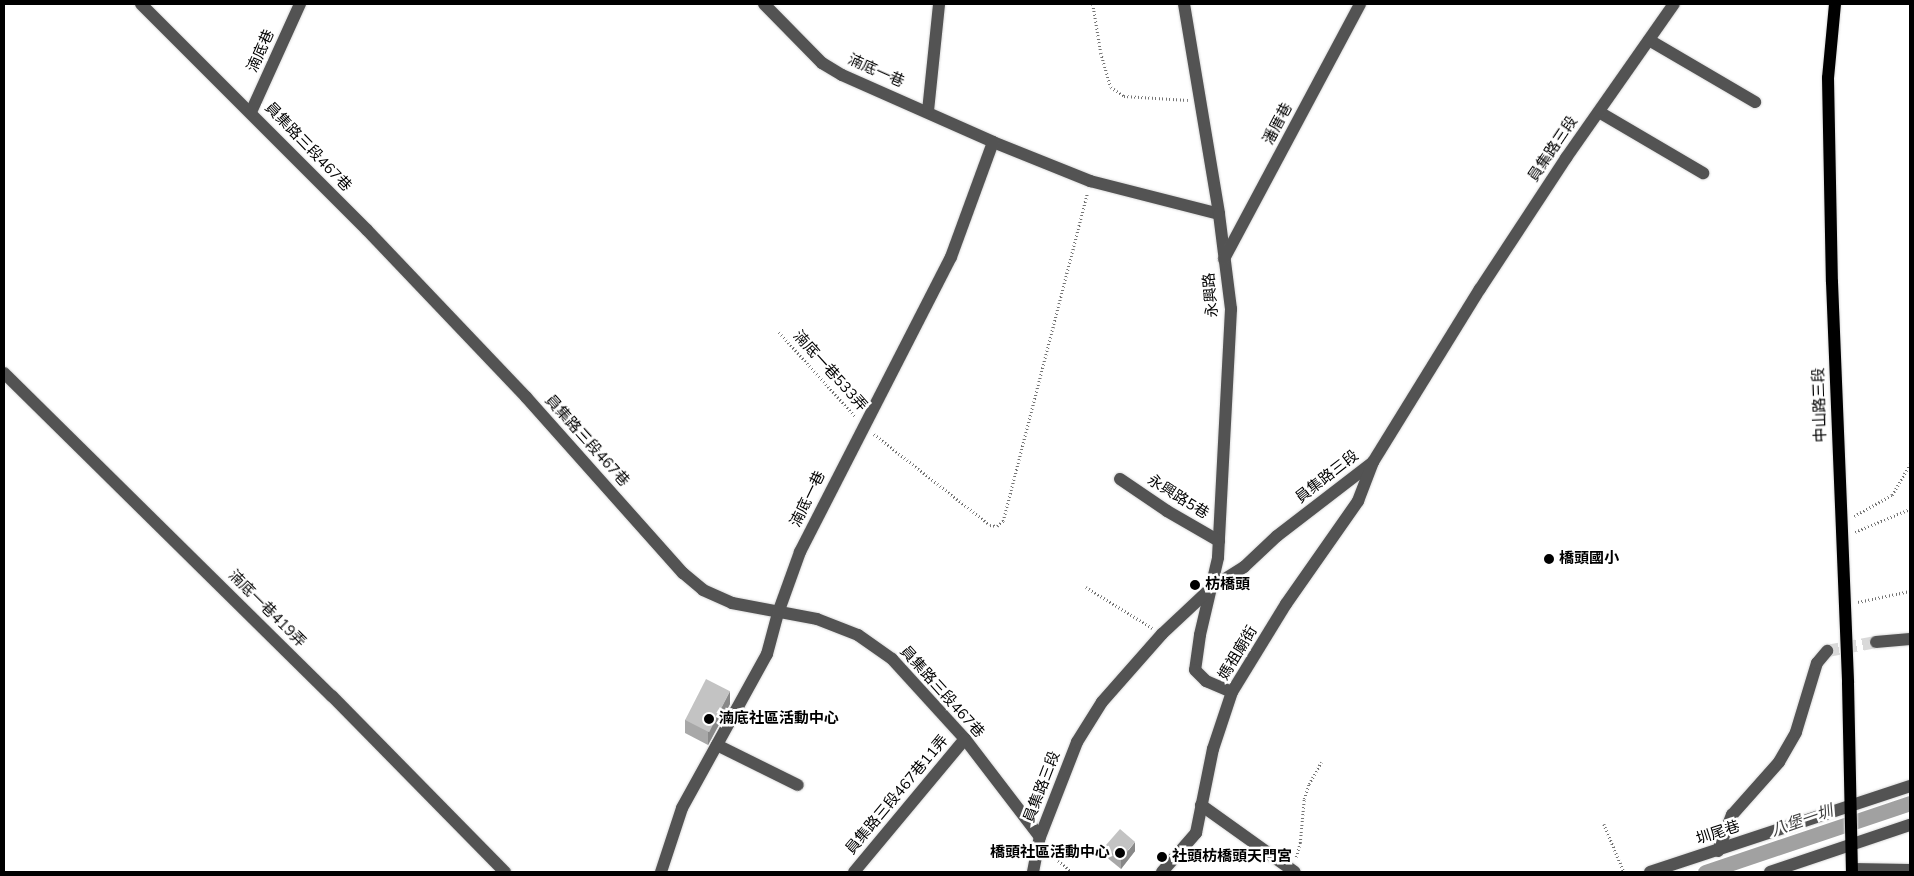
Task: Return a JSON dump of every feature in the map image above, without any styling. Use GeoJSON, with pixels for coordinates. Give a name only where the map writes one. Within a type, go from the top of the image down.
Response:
{"type":"FeatureCollection","features":[{"type":"Feature","properties":{"kind":"main road","name":"中山路三段"},"geometry":{"type":"LineString","coordinates":[[1835,4],[1828,78],[1832,282],[1852,846]]}},
{"type":"Feature","properties":{"kind":"main road"},"geometry":{"type":"LineString","coordinates":[[1852,846],[1852,871]]}},
{"type":"Feature","properties":{"kind":"street","name":"員集路三段467巷"},"geometry":{"type":"LineString","coordinates":[[141,4],[251,112],[526,397],[683,573],[703,590],[732,603],[816,619],[858,634],[892,659],[965,738],[1040,837]]}},
{"type":"Feature","properties":{"kind":"street","name":"湳底巷"},"geometry":{"type":"LineString","coordinates":[[251,112],[300,4]]}},
{"type":"Feature","properties":{"kind":"street","name":"湳底一巷"},"geometry":{"type":"LineString","coordinates":[[764,4],[822,62],[842,75],[928,111],[993,142],[1090,181],[1139,196],[1219,214]]}},
{"type":"Feature","properties":{"kind":"street"},"geometry":{"type":"LineString","coordinates":[[928,111],[939,4]]}},
{"type":"Feature","properties":{"kind":"street","name":"永興路"},"geometry":{"type":"LineString","coordinates":[[1184,4],[1219,214],[1231,310],[1219,541],[1212,587],[1200,635],[1195,670],[1206,680],[1232,692]]}},
{"type":"Feature","properties":{"kind":"street","name":"潘厝巷"},"geometry":{"type":"LineString","coordinates":[[1224,259],[1360,4]]}},
{"type":"Feature","properties":{"kind":"street","name":"員集路三段"},"geometry":{"type":"LineString","coordinates":[[1033,872],[1040,837],[1077,742],[1102,702],[1162,634],[1212,587],[1244,567],[1277,536],[1373,462],[1480,289],[1598,112],[1674,4]]}},
{"type":"Feature","properties":{"kind":"street"},"geometry":{"type":"LineString","coordinates":[[1649,40],[1754,102]]}},
{"type":"Feature","properties":{"kind":"street"},"geometry":{"type":"LineString","coordinates":[[1598,112],[1703,173]]}},
{"type":"Feature","properties":{"kind":"street","name":"湳底一巷"},"geometry":{"type":"LineString","coordinates":[[661,872],[682,808],[767,654],[778,612],[800,552],[863,425],[951,256],[993,142]]}},
{"type":"Feature","properties":{"kind":"street","name":"湳底一巷419弄"},"geometry":{"type":"LineString","coordinates":[[4,373],[325,690],[505,872]]}},
{"type":"Feature","properties":{"kind":"street","name":"媽祖廟街"},"geometry":{"type":"LineString","coordinates":[[1162,872],[1196,833],[1214,750],[1232,692],[1286,604],[1358,501],[1373,462]]}},
{"type":"Feature","properties":{"kind":"street","name":"永興路5巷"},"geometry":{"type":"LineString","coordinates":[[1120,478],[1167,511],[1219,541]]}},
{"type":"Feature","properties":{"kind":"street"},"geometry":{"type":"LineString","coordinates":[[1876,642],[1910,640]]}},
{"type":"Feature","properties":{"kind":"street"},"geometry":{"type":"LineString","coordinates":[[1718,850],[1732,815],[1779,762],[1796,732],[1817,663],[1827,651]]}},
{"type":"Feature","properties":{"kind":"street","name":"員集路三段467巷11弄"},"geometry":{"type":"LineString","coordinates":[[854,872],[965,738]]}},
{"type":"Feature","properties":{"kind":"street"},"geometry":{"type":"LineString","coordinates":[[717,744],[798,785]]}},
{"type":"Feature","properties":{"kind":"street","name":"圳尾巷"},"geometry":{"type":"LineString","coordinates":[[1650,872],[1910,786]]}},
{"type":"Feature","properties":{"kind":"street"},"geometry":{"type":"LineString","coordinates":[[1201,805],[1294,871]]}},
{"type":"Feature","properties":{"kind":"street"},"geometry":{"type":"LineString","coordinates":[[1770,872],[1910,825]]}},
{"type":"Feature","properties":{"kind":"street"},"geometry":{"type":"LineString","coordinates":[[1852,871],[1910,870]]}},
{"type":"Feature","properties":{"kind":"path"},"geometry":{"type":"LineString","coordinates":[[1093,4],[1101,53],[1111,87],[1124,96],[1201,101]]}},
{"type":"Feature","properties":{"kind":"path","name":"湳底一巷533弄"},"geometry":{"type":"LineString","coordinates":[[780,332],[863,425],[990,526],[997,526],[1003,521],[1090,181]]}},
{"type":"Feature","properties":{"kind":"path"},"geometry":{"type":"LineString","coordinates":[[1841,523],[1892,495],[1910,464]]}},
{"type":"Feature","properties":{"kind":"path"},"geometry":{"type":"LineString","coordinates":[[1842,537],[1910,509]]}},
{"type":"Feature","properties":{"kind":"path"},"geometry":{"type":"LineString","coordinates":[[1086,587],[1162,634]]}},
{"type":"Feature","properties":{"kind":"path"},"geometry":{"type":"LineString","coordinates":[[1844,606],[1910,591]]}},
{"type":"Feature","properties":{"kind":"path"},"geometry":{"type":"LineString","coordinates":[[1294,871],[1300,843],[1304,799],[1309,784],[1321,762]]}},
{"type":"Feature","properties":{"kind":"path"},"geometry":{"type":"LineString","coordinates":[[1604,824],[1624,872]]}},
{"type":"Feature","properties":{"kind":"path"},"geometry":{"type":"LineString","coordinates":[[1040,837],[1047,851],[1072,872]]}},
{"type":"Feature","properties":{"kind":"building"},"geometry":{"type":"Polygon","coordinates":[[[706,679],[730,691],[709,732],[685,720],[706,679]]]}},
{"type":"Feature","properties":{"kind":"building"},"geometry":{"type":"Polygon","coordinates":[[[1120,829],[1135,842],[1120,859],[1105,846],[1120,829]]]}},
{"type":"Feature","properties":{"kind":"waterway","name":"八堡一圳"},"geometry":{"type":"LineString","coordinates":[[1705,872],[1910,803]]}},
{"type":"Feature","properties":{"kind":"tunnel"},"geometry":{"type":"LineString","coordinates":[[1827,651],[1876,642]]}},
{"type":"Feature","properties":{"kind":"place","name":"橋頭國小"},"geometry":{"type":"Point","coordinates":[1549,559]}},
{"type":"Feature","properties":{"kind":"place","name":"枋橋頭"},"geometry":{"type":"Point","coordinates":[1195,585]}},
{"type":"Feature","properties":{"kind":"place","name":"湳底社區活動中心"},"geometry":{"type":"Point","coordinates":[709,719]}},
{"type":"Feature","properties":{"kind":"place","name":"橋頭社區活動中心"},"geometry":{"type":"Point","coordinates":[1120,853]}},
{"type":"Feature","properties":{"kind":"place","name":"社頭枋橋頭天門宮"},"geometry":{"type":"Point","coordinates":[1162,857]}}]}
